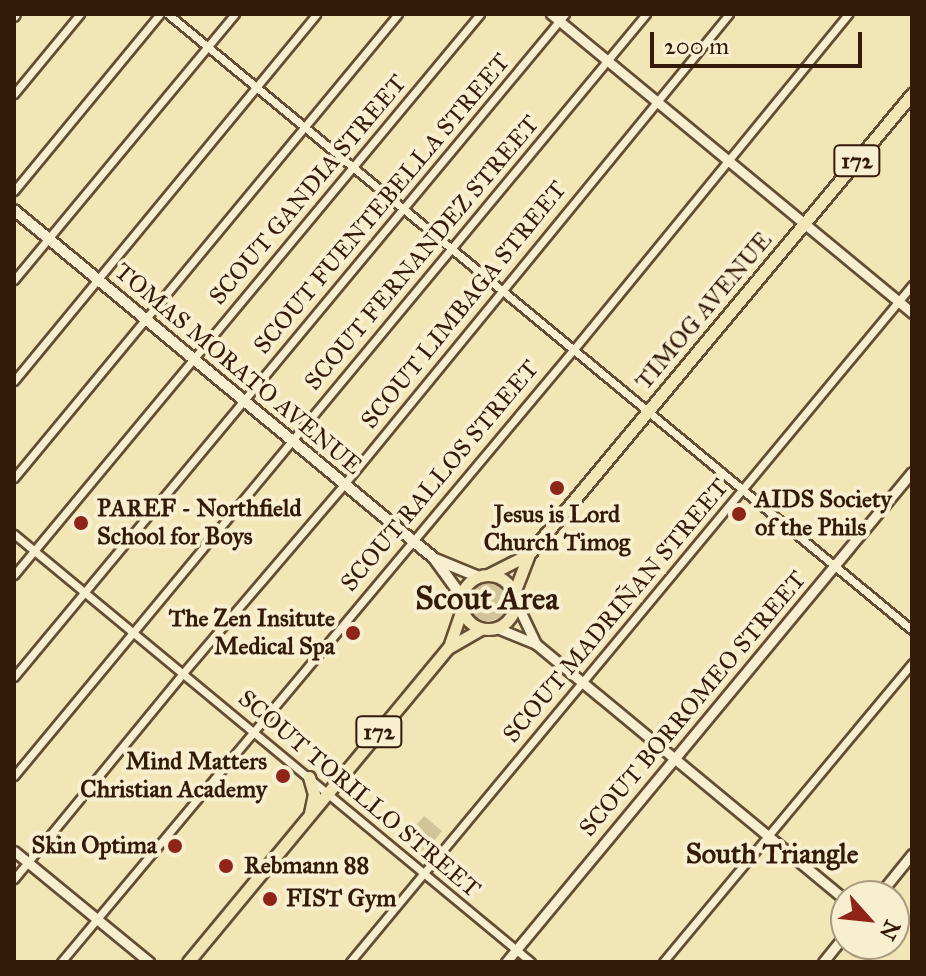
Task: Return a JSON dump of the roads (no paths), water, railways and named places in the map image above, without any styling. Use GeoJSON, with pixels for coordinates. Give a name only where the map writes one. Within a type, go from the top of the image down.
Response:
{"type":"FeatureCollection","features":[{"type":"Feature","properties":{"kind":"main road","name":"TIMOG AVENUE"},"geometry":{"type":"LineString","coordinates":[[514,596],[529,554],[912,94]]}},
{"type":"Feature","properties":{"kind":"main road","name":"TOMAS MORATO AVENUE"},"geometry":{"type":"LineString","coordinates":[[14,210],[435,559],[462,603]]}},
{"type":"Feature","properties":{"kind":"main road","name":"TIMOG AVENUE"},"geometry":{"type":"LineString","coordinates":[[483,576],[529,554]]}},
{"type":"Feature","properties":{"kind":"main road","name":"TOMAS MORATO AVENUE"},"geometry":{"type":"LineString","coordinates":[[435,559],[483,576]]}},
{"type":"Feature","properties":{"kind":"main road"},"geometry":{"type":"LineString","coordinates":[[483,576],[504,580],[514,596]]}},
{"type":"Feature","properties":{"kind":"main road","name":"172"},"geometry":{"type":"LineString","coordinates":[[448,648],[468,585],[483,576]]}},
{"type":"Feature","properties":{"kind":"main road","name":"172"},"geometry":{"type":"LineString","coordinates":[[188,962],[448,648],[481,629],[497,628],[510,618],[514,596]]}},
{"type":"Feature","properties":{"kind":"main road"},"geometry":{"type":"LineString","coordinates":[[462,603],[468,620],[481,629]]}},
{"type":"Feature","properties":{"kind":"main road"},"geometry":{"type":"LineString","coordinates":[[309,777],[314,797],[309,817]]}},
{"type":"Feature","properties":{"kind":"street"},"geometry":{"type":"LineString","coordinates":[[14,94],[80,14]]}},
{"type":"Feature","properties":{"kind":"street"},"geometry":{"type":"LineString","coordinates":[[14,191],[160,14]]}},
{"type":"Feature","properties":{"kind":"street"},"geometry":{"type":"LineString","coordinates":[[168,14],[912,630]]}},
{"type":"Feature","properties":{"kind":"street"},"geometry":{"type":"LineString","coordinates":[[14,280],[235,14]]}},
{"type":"Feature","properties":{"kind":"street"},"geometry":{"type":"LineString","coordinates":[[14,381],[316,14]]}},
{"type":"Feature","properties":{"kind":"street"},"geometry":{"type":"LineString","coordinates":[[14,478],[398,14]]}},
{"type":"Feature","properties":{"kind":"street","name":"SCOUT GANDIA STREET"},"geometry":{"type":"LineString","coordinates":[[14,575],[480,14]]}},
{"type":"Feature","properties":{"kind":"street","name":"SCOUT FERNANDEZ STREET"},"geometry":{"type":"LineString","coordinates":[[14,776],[646,14]]}},
{"type":"Feature","properties":{"kind":"street","name":"SCOUT LIMBAGA STREET"},"geometry":{"type":"LineString","coordinates":[[14,879],[183,673],[345,483],[729,14]]}},
{"type":"Feature","properties":{"kind":"street","name":"SCOUT RALLOS STREET"},"geometry":{"type":"LineString","coordinates":[[61,962],[411,539],[574,349],[848,14]]}},
{"type":"Feature","properties":{"kind":"street"},"geometry":{"type":"LineString","coordinates":[[558,16],[912,313]]}},
{"type":"Feature","properties":{"kind":"street","name":"SCOUT FUENTEBELLA STREET"},"geometry":{"type":"LineString","coordinates":[[14,677],[245,401],[558,16]]}},
{"type":"Feature","properties":{"kind":"street","name":"SCOUT MADRIÑAN STREET"},"geometry":{"type":"LineString","coordinates":[[350,962],[912,285]]}},
{"type":"Feature","properties":{"kind":"street","name":"SCOUT BORROMEO STREET"},"geometry":{"type":"LineString","coordinates":[[506,962],[912,472]]}},
{"type":"Feature","properties":{"kind":"street","name":"SCOUT TORILLO STREET"},"geometry":{"type":"LineString","coordinates":[[14,534],[531,962]]}},
{"type":"Feature","properties":{"kind":"street"},"geometry":{"type":"LineString","coordinates":[[514,596],[536,644]]}},
{"type":"Feature","properties":{"kind":"street"},"geometry":{"type":"LineString","coordinates":[[497,628],[536,644],[830,887]]}},
{"type":"Feature","properties":{"kind":"street"},"geometry":{"type":"LineString","coordinates":[[663,962],[912,663]]}},
{"type":"Feature","properties":{"kind":"street"},"geometry":{"type":"LineString","coordinates":[[14,851],[149,962]]}},
{"type":"Feature","properties":{"kind":"street"},"geometry":{"type":"LineString","coordinates":[[891,880],[912,854]]}},
{"type":"Feature","properties":{"kind":"place","name":"Jesus is Lord Church Timog"},"geometry":{"type":"Point","coordinates":[557,488]}},
{"type":"Feature","properties":{"kind":"place","name":"AIDS Society of the Phils"},"geometry":{"type":"Point","coordinates":[739,514]}},
{"type":"Feature","properties":{"kind":"place","name":"PAREF - Northfield School for Boys"},"geometry":{"type":"Point","coordinates":[81,523]}},
{"type":"Feature","properties":{"kind":"place","name":"The Zen Insitute Medical Spa"},"geometry":{"type":"Point","coordinates":[353,633]}},
{"type":"Feature","properties":{"kind":"place","name":"Mind Matters Christian Academy"},"geometry":{"type":"Point","coordinates":[283,776]}},
{"type":"Feature","properties":{"kind":"place","name":"Skin Optima"},"geometry":{"type":"Point","coordinates":[175,846]}},
{"type":"Feature","properties":{"kind":"place","name":"Rebmann 88"},"geometry":{"type":"Point","coordinates":[226,866]}},
{"type":"Feature","properties":{"kind":"place","name":"FIST Gym"},"geometry":{"type":"Point","coordinates":[270,899]}},
{"type":"Feature","properties":{"kind":"district","name":"Scout Area"},"geometry":{"type":"Point","coordinates":[487,599]}},
{"type":"Feature","properties":{"kind":"district","name":"South Triangle"},"geometry":{"type":"Point","coordinates":[772,854]}}]}
